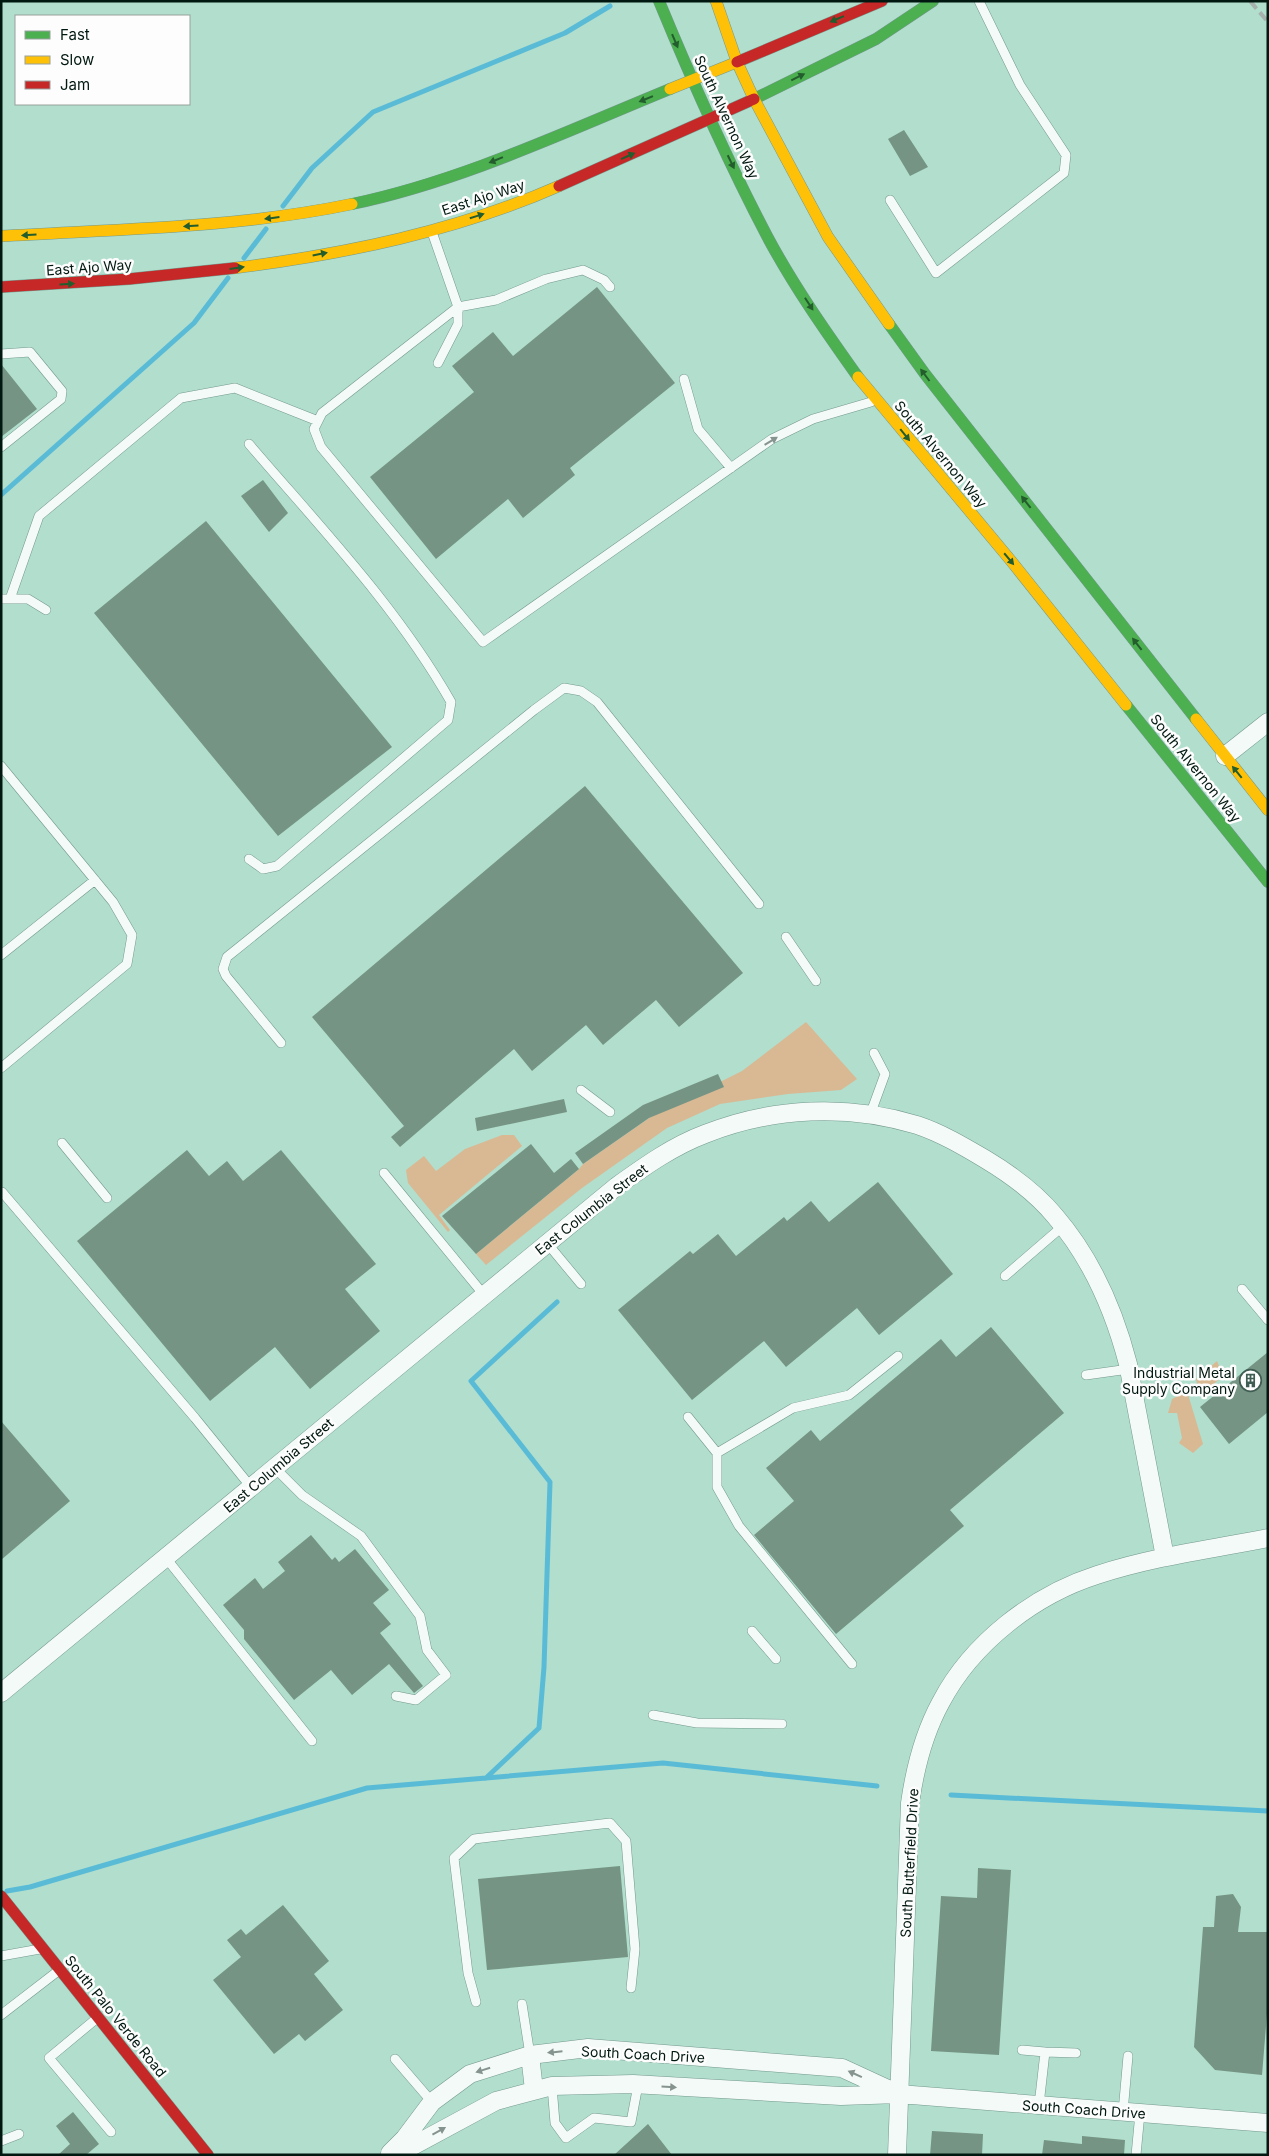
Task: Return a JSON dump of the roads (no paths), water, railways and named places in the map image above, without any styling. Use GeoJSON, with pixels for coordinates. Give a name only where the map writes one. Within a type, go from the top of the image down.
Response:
{"type":"FeatureCollection","features":[{"type":"Feature","properties":{"kind":"main road","name":"South Alvernon Way"},"geometry":{"type":"LineString","coordinates":[[659,1],[709,118],[773,246],[829,336],[876,400],[1024,577],[1268,882]]}},
{"type":"Feature","properties":{"kind":"main road"},"geometry":{"type":"LineString","coordinates":[[716,1],[738,62],[754,99],[828,237],[925,374],[1268,810]]}},
{"type":"Feature","properties":{"kind":"main road"},"geometry":{"type":"LineString","coordinates":[[1,236],[240,222],[304,214],[424,186],[493,161],[692,81],[882,1]]}},
{"type":"Feature","properties":{"kind":"main road","name":"East Ajo Way"},"geometry":{"type":"LineString","coordinates":[[1,287],[121,281],[272,263],[431,230],[506,208],[754,99],[876,39],[933,1]]}},
{"type":"Feature","properties":{"kind":"main road","name":"South Palo Verde Road"},"geometry":{"type":"LineString","coordinates":[[1,1896],[208,2155]]}},
{"type":"Feature","properties":{"kind":"street"},"geometry":{"type":"LineString","coordinates":[[1225,756],[1268,722]]}},
{"type":"Feature","properties":{"kind":"street","name":"East Columbia Street"},"geometry":{"type":"LineString","coordinates":[[1,1693],[617,1186],[650,1163],[704,1134],[748,1120],[791,1112],[829,1111],[870,1115],[917,1125],[964,1146],[1019,1182],[1054,1215],[1100,1283],[1121,1334],[1165,1557]]}},
{"type":"Feature","properties":{"kind":"street","name":"South Butterfield Drive"},"geometry":{"type":"LineString","coordinates":[[897,2155],[910,1803],[913,1778],[920,1754],[929,1726],[941,1701],[979,1650],[996,1634],[1027,1609],[1072,1584],[1096,1575],[1165,1557],[1268,1538]]}},
{"type":"Feature","properties":{"kind":"street","name":"South Coach Drive"},"geometry":{"type":"LineString","coordinates":[[388,2155],[405,2138],[432,2102],[470,2074],[530,2055],[588,2048],[842,2068],[899,2094]]}},
{"type":"Feature","properties":{"kind":"street"},"geometry":{"type":"LineString","coordinates":[[530,2055],[534,2090]]}},
{"type":"Feature","properties":{"kind":"street","name":"South Coach Drive"},"geometry":{"type":"LineString","coordinates":[[396,2155],[496,2101],[552,2086],[638,2084],[841,2096],[899,2094],[1268,2123]]}},
{"type":"Feature","properties":{"kind":"lane"},"geometry":{"type":"LineString","coordinates":[[890,200],[936,273],[1064,174],[1066,155],[1020,85],[979,1]]}},
{"type":"Feature","properties":{"kind":"lane"},"geometry":{"type":"LineString","coordinates":[[431,230],[458,308],[458,324],[438,363]]}},
{"type":"Feature","properties":{"kind":"lane"},"geometry":{"type":"LineString","coordinates":[[610,287],[604,280],[583,270],[546,279],[496,300],[458,308],[322,413],[314,429],[322,447],[483,642],[772,439],[813,419],[876,400]]}},
{"type":"Feature","properties":{"kind":"lane"},"geometry":{"type":"LineString","coordinates":[[1,354],[30,352],[62,390],[61,399],[1,447]]}},
{"type":"Feature","properties":{"kind":"lane"},"geometry":{"type":"LineString","coordinates":[[684,378],[698,429],[731,468]]}},
{"type":"Feature","properties":{"kind":"lane"},"geometry":{"type":"LineString","coordinates":[[46,610],[28,599],[6,599],[39,516],[181,398],[235,388],[318,421]]}},
{"type":"Feature","properties":{"kind":"lane"},"geometry":{"type":"LineString","coordinates":[[249,444],[372,588],[435,673],[451,702],[448,720],[277,866],[263,869],[249,859]]}},
{"type":"Feature","properties":{"kind":"lane"},"geometry":{"type":"LineString","coordinates":[[281,1043],[226,976],[223,969],[227,957],[534,710],[564,688],[581,691],[597,702],[759,904]]}},
{"type":"Feature","properties":{"kind":"lane"},"geometry":{"type":"LineString","coordinates":[[1,766],[113,902],[132,935],[127,964],[1,1068]]}},
{"type":"Feature","properties":{"kind":"lane"},"geometry":{"type":"LineString","coordinates":[[1,955],[95,880]]}},
{"type":"Feature","properties":{"kind":"lane"},"geometry":{"type":"LineString","coordinates":[[786,937],[816,981]]}},
{"type":"Feature","properties":{"kind":"lane"},"geometry":{"type":"LineString","coordinates":[[870,1115],[885,1074],[874,1053]]}},
{"type":"Feature","properties":{"kind":"lane"},"geometry":{"type":"LineString","coordinates":[[581,1090],[610,1112]]}},
{"type":"Feature","properties":{"kind":"lane"},"geometry":{"type":"LineString","coordinates":[[62,1143],[107,1198]]}},
{"type":"Feature","properties":{"kind":"lane"},"geometry":{"type":"LineString","coordinates":[[384,1173],[484,1295]]}},
{"type":"Feature","properties":{"kind":"lane"},"geometry":{"type":"LineString","coordinates":[[2,1192],[251,1488]]}},
{"type":"Feature","properties":{"kind":"lane"},"geometry":{"type":"LineString","coordinates":[[1005,1276],[1063,1226]]}},
{"type":"Feature","properties":{"kind":"lane"},"geometry":{"type":"LineString","coordinates":[[547,1244],[581,1284]]}},
{"type":"Feature","properties":{"kind":"lane"},"geometry":{"type":"LineString","coordinates":[[1242,1289],[1268,1320]]}},
{"type":"Feature","properties":{"kind":"lane"},"geometry":{"type":"LineString","coordinates":[[717,1453],[794,1408],[849,1395],[898,1356]]}},
{"type":"Feature","properties":{"kind":"lane"},"geometry":{"type":"LineString","coordinates":[[1086,1375],[1129,1369]]}},
{"type":"Feature","properties":{"kind":"lane"},"geometry":{"type":"LineString","coordinates":[[688,1417],[717,1453],[717,1487],[739,1526],[852,1664]]}},
{"type":"Feature","properties":{"kind":"lane"},"geometry":{"type":"LineString","coordinates":[[275,1468],[302,1495],[361,1536],[420,1616],[428,1650],[446,1676],[416,1700],[396,1696]]}},
{"type":"Feature","properties":{"kind":"lane"},"geometry":{"type":"LineString","coordinates":[[166,1558],[312,1741]]}},
{"type":"Feature","properties":{"kind":"lane"},"geometry":{"type":"LineString","coordinates":[[752,1631],[776,1659]]}},
{"type":"Feature","properties":{"kind":"lane"},"geometry":{"type":"LineString","coordinates":[[653,1715],[697,1723],[782,1724]]}},
{"type":"Feature","properties":{"kind":"lane"},"geometry":{"type":"LineString","coordinates":[[476,2002],[468,1973],[454,1858],[474,1839],[610,1823],[626,1841],[635,1949],[631,1988]]}},
{"type":"Feature","properties":{"kind":"lane"},"geometry":{"type":"LineString","coordinates":[[1,1956],[42,1948]]}},
{"type":"Feature","properties":{"kind":"lane"},"geometry":{"type":"LineString","coordinates":[[1,2015],[60,1969]]}},
{"type":"Feature","properties":{"kind":"lane"},"geometry":{"type":"LineString","coordinates":[[522,2004],[530,2055]]}},
{"type":"Feature","properties":{"kind":"lane"},"geometry":{"type":"LineString","coordinates":[[98,2017],[49,2058],[111,2132]]}},
{"type":"Feature","properties":{"kind":"lane"},"geometry":{"type":"LineString","coordinates":[[1022,2050],[1076,2053]]}},
{"type":"Feature","properties":{"kind":"lane"},"geometry":{"type":"LineString","coordinates":[[1039,2105],[1045,2052]]}},
{"type":"Feature","properties":{"kind":"lane"},"geometry":{"type":"LineString","coordinates":[[1128,2056],[1131,2112],[1136,2155]]}},
{"type":"Feature","properties":{"kind":"lane"},"geometry":{"type":"LineString","coordinates":[[395,2059],[432,2102]]}},
{"type":"Feature","properties":{"kind":"lane"},"geometry":{"type":"LineString","coordinates":[[552,2086],[555,2123],[566,2138],[594,2118],[631,2122],[638,2084]]}},
{"type":"Feature","properties":{"kind":"lane"},"geometry":{"type":"LineString","coordinates":[[1,2141],[19,2134]]}},
{"type":"Feature","properties":{"kind":"waterway"},"geometry":{"type":"LineString","coordinates":[[283,206],[312,168],[373,112],[565,33],[610,6]]}},
{"type":"Feature","properties":{"kind":"waterway"},"geometry":{"type":"LineString","coordinates":[[244,258],[266,229]]}},
{"type":"Feature","properties":{"kind":"waterway"},"geometry":{"type":"LineString","coordinates":[[1,495],[194,323],[228,278]]}},
{"type":"Feature","properties":{"kind":"waterway"},"geometry":{"type":"LineString","coordinates":[[486,1778],[539,1728],[544,1667],[550,1482],[471,1381],[557,1302]]}},
{"type":"Feature","properties":{"kind":"waterway"},"geometry":{"type":"LineString","coordinates":[[7,1891],[30,1887],[367,1788],[663,1763],[877,1786]]}},
{"type":"Feature","properties":{"kind":"waterway"},"geometry":{"type":"LineString","coordinates":[[951,1795],[1268,1811]]}},
{"type":"Feature","properties":{"kind":"railway"},"geometry":{"type":"LineString","coordinates":[[1250,1],[1268,22]]}},
{"type":"Feature","properties":{"kind":"place","name":"Industrial Metal Supply Company"},"geometry":{"type":"Point","coordinates":[1251,1380]}}]}
